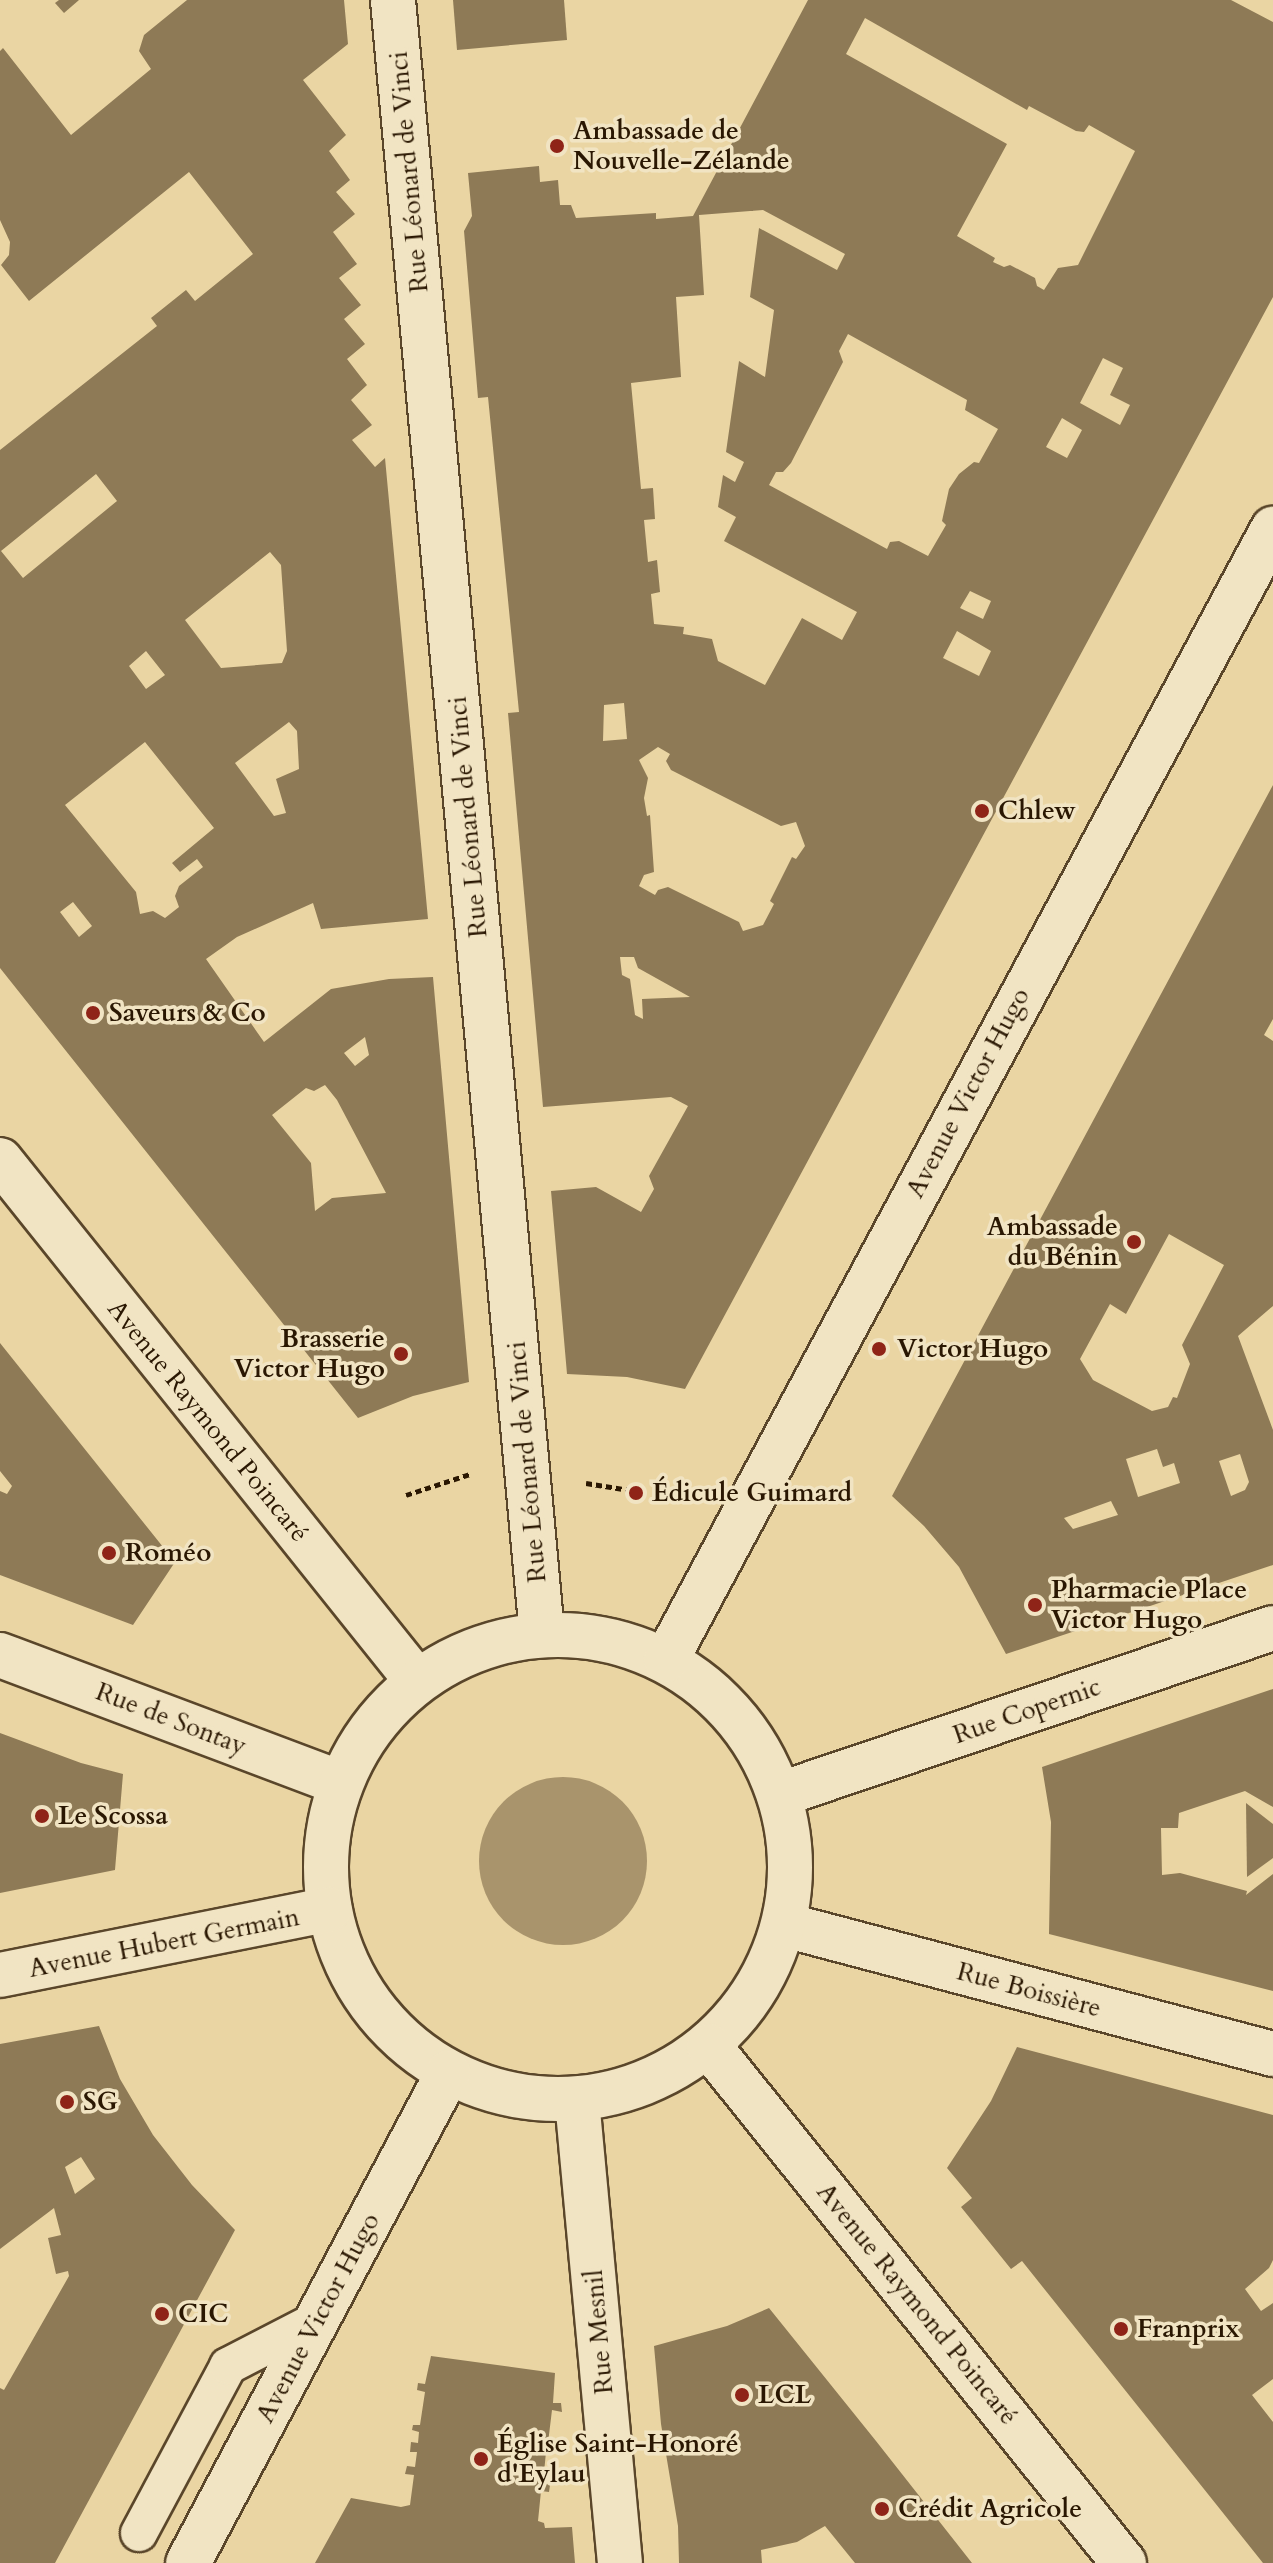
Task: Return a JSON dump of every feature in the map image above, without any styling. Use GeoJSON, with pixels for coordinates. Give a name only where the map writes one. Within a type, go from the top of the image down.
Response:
{"type":"FeatureCollection","features":[{"type":"Feature","properties":{"kind":"street","name":"Rue Léonard de Vinci"},"geometry":{"type":"LineString","coordinates":[[393,0],[542,1634]]}},
{"type":"Feature","properties":{"kind":"street","name":"Avenue Victor Hugo"},"geometry":{"type":"LineString","coordinates":[[666,1660],[1273,529]]}},
{"type":"Feature","properties":{"kind":"street","name":"Avenue Raymond Poincaré"},"geometry":{"type":"LineString","coordinates":[[0,1160],[417,1681]]}},
{"type":"Feature","properties":{"kind":"street","name":"Rue Copernic"},"geometry":{"type":"LineString","coordinates":[[781,1794],[1273,1628]]}},
{"type":"Feature","properties":{"kind":"street"},"geometry":{"type":"LineString","coordinates":[[542,1634],[608,1639],[666,1660],[699,1680],[733,1712],[760,1749],[781,1794],[792,1857],[785,1925],[759,1988],[709,2046],[646,2085],[577,2100],[509,2095],[448,2073],[409,2046],[373,2010],[344,1961],[329,1909],[326,1841],[341,1783],[368,1732],[417,1681],[479,1648],[542,1634]]}},
{"type":"Feature","properties":{"kind":"street","name":"Rue de Sontay"},"geometry":{"type":"LineString","coordinates":[[0,1655],[341,1783]]}},
{"type":"Feature","properties":{"kind":"street","name":"Avenue Hubert Germain"},"geometry":{"type":"LineString","coordinates":[[0,1975],[329,1909]]}},
{"type":"Feature","properties":{"kind":"street","name":"Rue Boissière"},"geometry":{"type":"LineString","coordinates":[[785,1925],[1273,2054]]}},
{"type":"Feature","properties":{"kind":"street","name":"Avenue Raymond Poincaré"},"geometry":{"type":"LineString","coordinates":[[709,2046],[1124,2563]]}},
{"type":"Feature","properties":{"kind":"street","name":"Avenue Victor Hugo"},"geometry":{"type":"LineString","coordinates":[[188,2563],[448,2073]]}},
{"type":"Feature","properties":{"kind":"street","name":"Rue Mesnil"},"geometry":{"type":"LineString","coordinates":[[577,2100],[620,2563]]}},
{"type":"Feature","properties":{"kind":"lane"},"geometry":{"type":"LineString","coordinates":[[139,2533],[228,2366],[315,2321]]}},
{"type":"Feature","properties":{"kind":"path"},"geometry":{"type":"LineString","coordinates":[[406,1495],[478,1471]]}},
{"type":"Feature","properties":{"kind":"path"},"geometry":{"type":"LineString","coordinates":[[580,1482],[629,1490]]}},
{"type":"Feature","properties":{"kind":"shaded area"},"geometry":{"type":"Polygon","coordinates":[[[563,1777],[595,1783],[622,1802],[641,1829],[647,1861],[641,1893],[622,1920],[595,1939],[563,1945],[531,1939],[504,1920],[485,1893],[479,1861],[485,1829],[504,1802],[531,1783],[563,1777]]]}},
{"type":"Feature","properties":{"kind":"building"},"geometry":{"type":"Polygon","coordinates":[[[59,0],[79,0],[64,13],[55,3],[59,0]]]}},
{"type":"Feature","properties":{"kind":"building"},"geometry":{"type":"Polygon","coordinates":[[[187,0],[344,0],[348,44],[303,80],[346,135],[329,151],[350,180],[336,192],[355,214],[333,232],[357,264],[339,278],[361,305],[344,319],[365,344],[347,359],[367,385],[351,400],[372,425],[352,440],[375,467],[385,458],[428,919],[321,929],[313,903],[237,937],[206,959],[264,1042],[331,989],[389,979],[433,977],[469,1382],[413,1396],[358,1418],[0,968],[0,450],[157,326],[151,318],[186,290],[195,301],[253,254],[189,172],[29,301],[1,265],[9,255],[10,242],[0,220],[0,51],[3,48],[71,135],[151,69],[139,51],[144,35],[187,0]],[[96,474],[1,551],[23,578],[117,501],[96,474]],[[270,552],[185,620],[221,668],[282,663],[287,651],[281,565],[270,552]],[[146,651],[129,666],[146,689],[165,675],[146,651]],[[289,722],[235,763],[274,816],[286,813],[276,779],[299,769],[297,731],[289,722]],[[145,742],[65,805],[136,892],[140,914],[153,911],[165,918],[179,907],[175,896],[179,886],[203,867],[197,859],[180,872],[172,863],[214,828],[145,742]],[[73,902],[60,912],[79,937],[92,926],[73,902]],[[365,1037],[344,1053],[355,1066],[369,1055],[365,1037]],[[325,1085],[314,1091],[306,1088],[272,1115],[311,1163],[315,1211],[332,1198],[386,1193],[337,1100],[325,1085]]]}},
{"type":"Feature","properties":{"kind":"building"},"geometry":{"type":"Polygon","coordinates":[[[453,0],[564,0],[567,40],[457,50],[453,0]]]}},
{"type":"Feature","properties":{"kind":"building"},"geometry":{"type":"Polygon","coordinates":[[[808,0],[1231,0],[1273,22],[1273,297],[685,1389],[627,1377],[567,1374],[551,1191],[596,1187],[641,1212],[654,1189],[649,1176],[688,1106],[671,1097],[543,1107],[508,713],[519,712],[488,397],[478,398],[464,231],[472,216],[468,173],[539,166],[540,182],[558,180],[560,205],[571,205],[576,218],[656,213],[656,219],[693,216],[808,0]],[[865,18],[846,54],[1007,144],[957,236],[995,258],[993,262],[1004,267],[1010,265],[1035,278],[1037,286],[1044,290],[1058,268],[1078,265],[1135,151],[1089,125],[1084,132],[1076,131],[1029,106],[1027,110],[865,18]],[[763,210],[699,215],[704,295],[676,297],[681,377],[631,383],[641,489],[653,488],[655,519],[644,520],[648,562],[657,560],[660,592],[651,594],[654,624],[684,627],[683,634],[712,639],[718,661],[765,685],[802,618],[842,640],[857,612],[724,541],[736,517],[718,507],[723,475],[735,482],[744,462],[726,452],[739,361],[765,377],[774,310],[750,297],[759,228],[837,270],[845,254],[763,210]],[[848,334],[839,351],[843,362],[791,463],[783,472],[776,472],[769,485],[887,549],[890,542],[899,541],[928,556],[946,525],[942,521],[949,489],[959,474],[974,462],[979,463],[998,429],[965,410],[967,400],[848,334]],[[1103,358],[1080,403],[1120,425],[1130,405],[1110,395],[1123,368],[1103,358]],[[1062,418],[1046,447],[1067,458],[1082,430],[1062,418]],[[970,591],[960,608],[983,619],[991,601],[970,591]],[[957,631],[943,658],[979,676],[991,651],[957,631]],[[624,703],[604,705],[603,741],[627,739],[624,703]],[[658,747],[639,760],[648,778],[644,798],[647,816],[650,815],[654,872],[644,875],[639,886],[655,895],[658,890],[668,887],[739,922],[743,931],[763,925],[774,904],[770,901],[792,857],[796,859],[805,846],[796,822],[781,826],[671,770],[666,761],[670,754],[658,747]],[[620,957],[622,975],[630,979],[635,1015],[643,1019],[642,999],[690,997],[638,968],[634,957],[620,957]]]}},
{"type":"Feature","properties":{"kind":"building"},"geometry":{"type":"Polygon","coordinates":[[[1273,785],[1273,1019],[1264,1035],[1273,1041],[1273,1306],[1238,1336],[1273,1430],[1273,1565],[1006,1654],[959,1567],[924,1526],[892,1496],[1273,785]],[[1169,1234],[1126,1314],[1110,1304],[1080,1359],[1093,1380],[1152,1411],[1168,1407],[1173,1397],[1177,1398],[1190,1364],[1182,1345],[1224,1265],[1169,1234]],[[1157,1449],[1126,1459],[1138,1497],[1180,1483],[1174,1463],[1163,1467],[1157,1449]],[[1240,1454],[1219,1461],[1231,1496],[1245,1490],[1249,1482],[1240,1454]],[[1111,1501],[1064,1518],[1073,1529],[1118,1515],[1111,1501]]]}},
{"type":"Feature","properties":{"kind":"building"},"geometry":{"type":"Polygon","coordinates":[[[0,1343],[175,1562],[133,1625],[0,1575],[0,1491],[7,1494],[12,1486],[0,1471],[0,1343]]]}},
{"type":"Feature","properties":{"kind":"building"},"geometry":{"type":"Polygon","coordinates":[[[1273,1689],[1273,1807],[1245,1791],[1179,1813],[1178,1828],[1161,1828],[1162,1875],[1180,1873],[1247,1891],[1246,1895],[1273,1874],[1273,1991],[1049,1934],[1051,1822],[1042,1767],[1273,1689]]]}},
{"type":"Feature","properties":{"kind":"building"},"geometry":{"type":"Polygon","coordinates":[[[0,1733],[81,1763],[123,1774],[115,1870],[0,1893],[0,1733]]]}},
{"type":"Feature","properties":{"kind":"building"},"geometry":{"type":"Polygon","coordinates":[[[1246,1803],[1273,1824],[1273,1858],[1247,1877],[1246,1803]]]}},
{"type":"Feature","properties":{"kind":"building"},"geometry":{"type":"Polygon","coordinates":[[[99,2026],[120,2079],[153,2135],[192,2185],[235,2230],[55,2563],[0,2563],[0,2388],[4,2390],[69,2276],[68,2271],[56,2274],[48,2238],[61,2235],[54,2208],[0,2249],[0,2044],[99,2026]],[[81,2157],[65,2167],[75,2194],[95,2179],[81,2157]]]}},
{"type":"Feature","properties":{"kind":"building"},"geometry":{"type":"Polygon","coordinates":[[[1017,2047],[1273,2115],[1273,2260],[1269,2268],[1245,2289],[1261,2311],[1273,2303],[1273,2379],[1252,2395],[1273,2422],[1273,2563],[1263,2563],[1022,2261],[1011,2269],[961,2207],[972,2198],[947,2168],[991,2101],[1017,2047]]]}},
{"type":"Feature","properties":{"kind":"building"},"geometry":{"type":"Polygon","coordinates":[[[769,2308],[972,2563],[855,2563],[825,2526],[797,2542],[761,2550],[762,2563],[679,2563],[678,2526],[661,2424],[654,2346],[727,2326],[769,2308]]]}},
{"type":"Feature","properties":{"kind":"building","name":"Église Saint-Honoré d'Eylau"},"geometry":{"type":"Polygon","coordinates":[[[431,2356],[555,2373],[553,2403],[561,2403],[562,2412],[552,2410],[548,2443],[554,2444],[554,2452],[546,2452],[543,2483],[550,2485],[549,2492],[541,2491],[538,2521],[544,2523],[545,2528],[572,2527],[575,2563],[315,2563],[351,2498],[401,2507],[410,2505],[414,2475],[405,2474],[407,2466],[415,2467],[417,2452],[410,2452],[411,2442],[418,2443],[419,2432],[412,2430],[413,2425],[420,2425],[425,2392],[417,2390],[418,2383],[425,2384],[431,2356]]]}},
{"type":"Feature","properties":{"kind":"place","name":"Ambassade de Nouvelle-Zélande"},"geometry":{"type":"Point","coordinates":[557,146]}},
{"type":"Feature","properties":{"kind":"place","name":"Chlew"},"geometry":{"type":"Point","coordinates":[982,811]}},
{"type":"Feature","properties":{"kind":"place","name":"Saveurs & Co"},"geometry":{"type":"Point","coordinates":[93,1013]}},
{"type":"Feature","properties":{"kind":"place","name":"Ambassade du Bénin"},"geometry":{"type":"Point","coordinates":[1134,1242]}},
{"type":"Feature","properties":{"kind":"place","name":"Victor Hugo"},"geometry":{"type":"Point","coordinates":[879,1349]}},
{"type":"Feature","properties":{"kind":"place","name":"Brasserie Victor Hugo"},"geometry":{"type":"Point","coordinates":[401,1354]}},
{"type":"Feature","properties":{"kind":"place","name":"Édicule Guimard"},"geometry":{"type":"Point","coordinates":[636,1493]}},
{"type":"Feature","properties":{"kind":"place","name":"Roméo"},"geometry":{"type":"Point","coordinates":[109,1553]}},
{"type":"Feature","properties":{"kind":"place","name":"Pharmacie Place Victor Hugo"},"geometry":{"type":"Point","coordinates":[1035,1605]}},
{"type":"Feature","properties":{"kind":"place","name":"Le Scossa"},"geometry":{"type":"Point","coordinates":[42,1816]}},
{"type":"Feature","properties":{"kind":"place","name":"SG"},"geometry":{"type":"Point","coordinates":[67,2102]}},
{"type":"Feature","properties":{"kind":"place","name":"CIC"},"geometry":{"type":"Point","coordinates":[162,2314]}},
{"type":"Feature","properties":{"kind":"place","name":"Franprix"},"geometry":{"type":"Point","coordinates":[1121,2329]}},
{"type":"Feature","properties":{"kind":"place","name":"LCL"},"geometry":{"type":"Point","coordinates":[742,2395]}},
{"type":"Feature","properties":{"kind":"place","name":"Église Saint-Honoré d'Eylau"},"geometry":{"type":"Point","coordinates":[481,2459]}},
{"type":"Feature","properties":{"kind":"place","name":"Crédit Agricole"},"geometry":{"type":"Point","coordinates":[882,2509]}}]}
